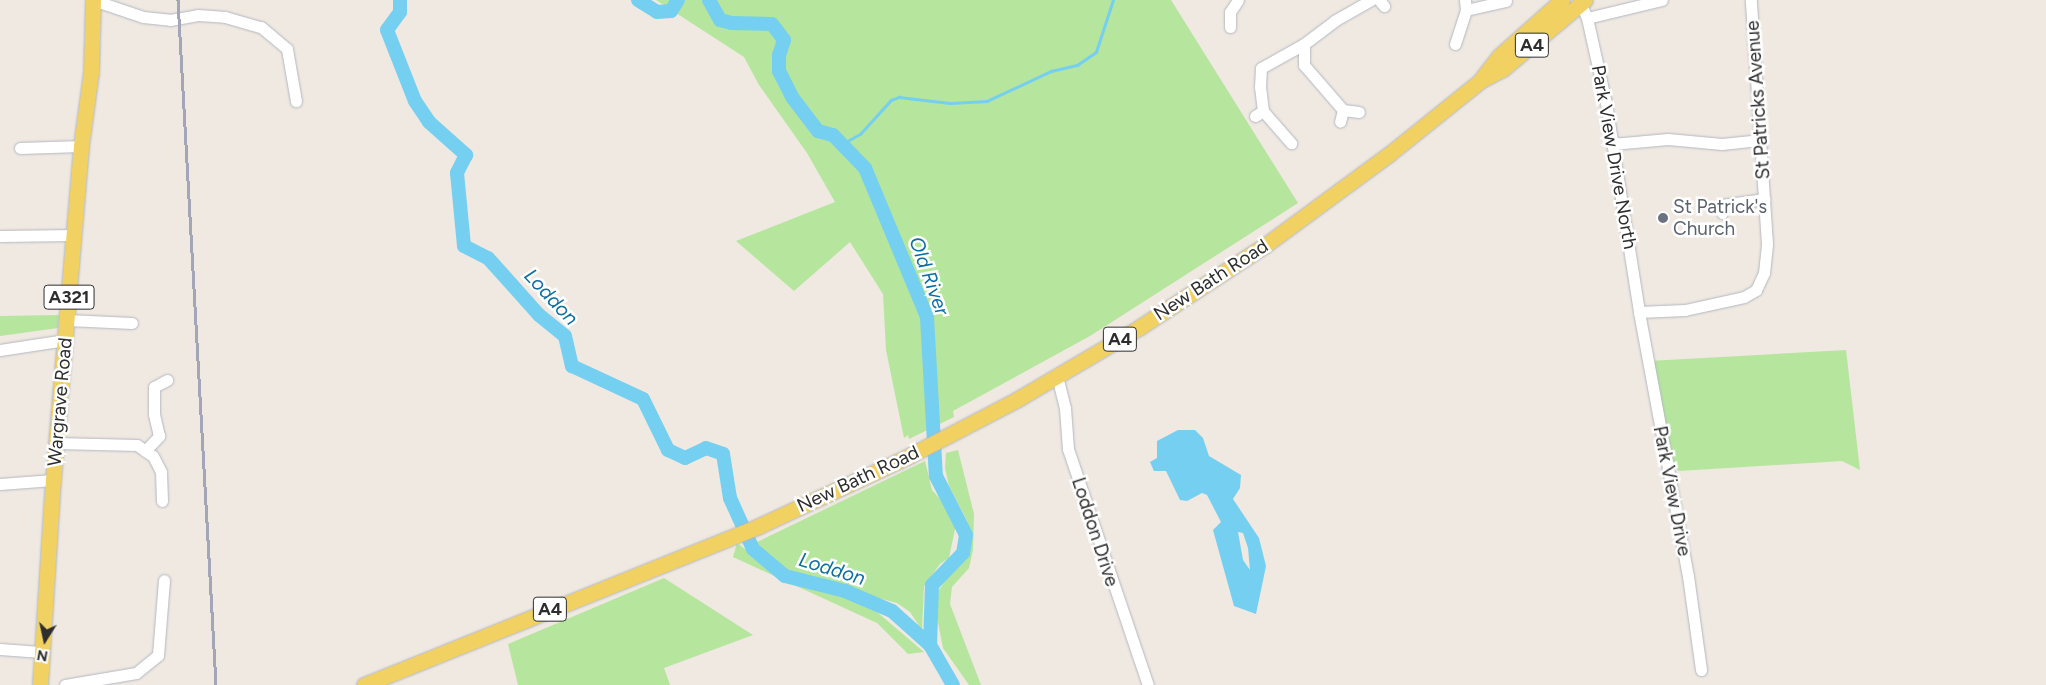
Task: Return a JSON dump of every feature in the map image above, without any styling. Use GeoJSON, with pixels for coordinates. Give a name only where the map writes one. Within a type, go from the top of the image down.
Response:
{"type":"FeatureCollection","features":[{"type":"Feature","properties":{"kind":"main road","name":"Wargrave Road"},"geometry":{"type":"LineString","coordinates":[[40,685],[53,480],[73,235],[81,146],[91,72],[93,0]]}},
{"type":"Feature","properties":{"kind":"main road","name":"New Bath Road"},"geometry":{"type":"LineString","coordinates":[[1480,81],[1499,56],[1562,0]]}},
{"type":"Feature","properties":{"kind":"main road","name":"New Bath Road"},"geometry":{"type":"LineString","coordinates":[[364,685],[758,526],[909,456],[1057,376],[1264,246],[1388,155],[1480,81],[1510,63],[1583,4]]}},
{"type":"Feature","properties":{"kind":"street"},"geometry":{"type":"LineString","coordinates":[[93,0],[142,17],[170,20],[198,15],[225,17],[261,27],[287,49],[296,101]]}},
{"type":"Feature","properties":{"kind":"street"},"geometry":{"type":"LineString","coordinates":[[1230,27],[1230,12],[1238,0]]}},
{"type":"Feature","properties":{"kind":"street"},"geometry":{"type":"LineString","coordinates":[[1292,143],[1259,113],[1261,68],[1304,44],[1334,21],[1371,0]]}},
{"type":"Feature","properties":{"kind":"street"},"geometry":{"type":"LineString","coordinates":[[1583,4],[1662,0]]}},
{"type":"Feature","properties":{"kind":"street","name":"St Patricks Avenue"},"geometry":{"type":"LineString","coordinates":[[1639,312],[1685,310],[1744,297],[1756,290],[1764,273],[1767,244],[1751,0]]}},
{"type":"Feature","properties":{"kind":"street"},"geometry":{"type":"LineString","coordinates":[[1455,44],[1466,5],[1506,1]]}},
{"type":"Feature","properties":{"kind":"street","name":"Park View Drive North"},"geometry":{"type":"LineString","coordinates":[[1583,4],[1612,144],[1639,312]]}},
{"type":"Feature","properties":{"kind":"street"},"geometry":{"type":"LineString","coordinates":[[1304,44],[1304,65],[1344,110],[1359,112]]}},
{"type":"Feature","properties":{"kind":"street"},"geometry":{"type":"LineString","coordinates":[[1340,122],[1344,110]]}},
{"type":"Feature","properties":{"kind":"street"},"geometry":{"type":"LineString","coordinates":[[1612,144],[1668,138],[1722,144],[1759,140]]}},
{"type":"Feature","properties":{"kind":"street"},"geometry":{"type":"LineString","coordinates":[[20,148],[81,146]]}},
{"type":"Feature","properties":{"kind":"street","name":"St Patricks Avenue"},"geometry":{"type":"LineString","coordinates":[[1721,205],[1764,199]]}},
{"type":"Feature","properties":{"kind":"street"},"geometry":{"type":"LineString","coordinates":[[0,236],[73,235]]}},
{"type":"Feature","properties":{"kind":"street","name":"Park View Drive"},"geometry":{"type":"LineString","coordinates":[[1639,312],[1688,576],[1701,670]]}},
{"type":"Feature","properties":{"kind":"street"},"geometry":{"type":"LineString","coordinates":[[67,320],[132,323]]}},
{"type":"Feature","properties":{"kind":"street"},"geometry":{"type":"LineString","coordinates":[[0,350],[65,340]]}},
{"type":"Feature","properties":{"kind":"street","name":"Loddon Drive"},"geometry":{"type":"LineString","coordinates":[[1057,376],[1065,408],[1068,449],[1148,685]]}},
{"type":"Feature","properties":{"kind":"street"},"geometry":{"type":"LineString","coordinates":[[146,451],[159,436],[154,414],[154,387],[167,380]]}},
{"type":"Feature","properties":{"kind":"street"},"geometry":{"type":"LineString","coordinates":[[57,443],[137,446],[153,456],[161,472],[162,501]]}},
{"type":"Feature","properties":{"kind":"street"},"geometry":{"type":"LineString","coordinates":[[0,484],[53,480]]}},
{"type":"Feature","properties":{"kind":"street"},"geometry":{"type":"LineString","coordinates":[[65,685],[136,673],[158,655],[160,585]]}},
{"type":"Feature","properties":{"kind":"street"},"geometry":{"type":"LineString","coordinates":[[0,649],[41,652]]}},
{"type":"Feature","properties":{"kind":"street"},"geometry":{"type":"LineString","coordinates":[[136,673],[140,685]]}},
{"type":"Feature","properties":{"kind":"green space"},"geometry":{"type":"Polygon","coordinates":[[[656,0],[1171,0],[1298,203],[1090,336],[953,411],[954,417],[909,439],[908,435],[904,438],[886,350],[883,294],[850,242],[794,291],[736,241],[835,202],[807,153],[759,85],[744,57],[656,0]]]}},
{"type":"Feature","properties":{"kind":"green space"},"geometry":{"type":"Polygon","coordinates":[[[59,315],[58,328],[0,336],[0,316],[59,315]]]}},
{"type":"Feature","properties":{"kind":"green space"},"geometry":{"type":"Polygon","coordinates":[[[1846,350],[1860,470],[1842,461],[1679,471],[1669,461],[1649,361],[1846,350]]]}},
{"type":"Feature","properties":{"kind":"green space"},"geometry":{"type":"Polygon","coordinates":[[[958,450],[974,514],[973,550],[969,568],[952,587],[950,604],[981,685],[969,685],[943,648],[935,607],[938,591],[965,553],[969,535],[967,521],[949,486],[945,468],[946,453],[958,450]]]}},
{"type":"Feature","properties":{"kind":"green space"},"geometry":{"type":"Polygon","coordinates":[[[925,461],[932,490],[955,516],[956,524],[949,558],[940,564],[924,586],[922,630],[910,612],[897,603],[787,574],[756,546],[757,542],[925,461]]]}},
{"type":"Feature","properties":{"kind":"green space"},"geometry":{"type":"Polygon","coordinates":[[[737,543],[789,582],[837,592],[877,612],[924,652],[908,654],[877,623],[733,557],[737,543]]]}},
{"type":"Feature","properties":{"kind":"green space"},"geometry":{"type":"Polygon","coordinates":[[[664,578],[753,635],[664,668],[670,685],[518,685],[508,644],[664,578]]]}},
{"type":"Feature","properties":{"kind":"water"},"geometry":{"type":"Polygon","coordinates":[[[1178,430],[1195,430],[1203,438],[1209,456],[1241,475],[1240,488],[1233,499],[1259,538],[1266,566],[1256,614],[1234,606],[1213,530],[1221,522],[1207,495],[1202,493],[1187,501],[1180,500],[1166,471],[1154,471],[1150,462],[1157,458],[1157,441],[1178,430]],[[1238,532],[1243,560],[1250,570],[1248,548],[1243,533],[1238,532]]]}},
{"type":"Feature","properties":{"kind":"waterway","name":"Loddon"},"geometry":{"type":"LineString","coordinates":[[400,0],[400,12],[387,30],[415,101],[429,122],[466,155],[457,173],[464,246],[488,258],[539,315],[565,336],[572,366],[643,399],[668,450],[685,458],[706,448],[723,454],[730,498],[753,549],[785,576],[845,591],[892,611],[930,645],[953,685]]}},
{"type":"Feature","properties":{"kind":"waterway","name":"Old River"},"geometry":{"type":"LineString","coordinates":[[638,0],[657,12],[671,11],[678,0]]}},
{"type":"Feature","properties":{"kind":"waterway","name":"Old River"},"geometry":{"type":"LineString","coordinates":[[709,0],[720,20],[731,23],[772,24],[784,40],[779,55],[779,71],[792,97],[818,131],[833,135],[865,168],[927,317],[936,476],[966,535],[963,553],[932,585],[930,645]]}},
{"type":"Feature","properties":{"kind":"waterway"},"geometry":{"type":"LineString","coordinates":[[842,144],[860,134],[891,100],[899,97],[950,103],[987,101],[1051,71],[1077,65],[1096,52],[1113,0]]}},
{"type":"Feature","properties":{"kind":"railway"},"geometry":{"type":"LineString","coordinates":[[178,0],[216,685]]}},
{"type":"Feature","properties":{"kind":"place","name":"St Patrick's Church"},"geometry":{"type":"Point","coordinates":[1663,218]}}]}
